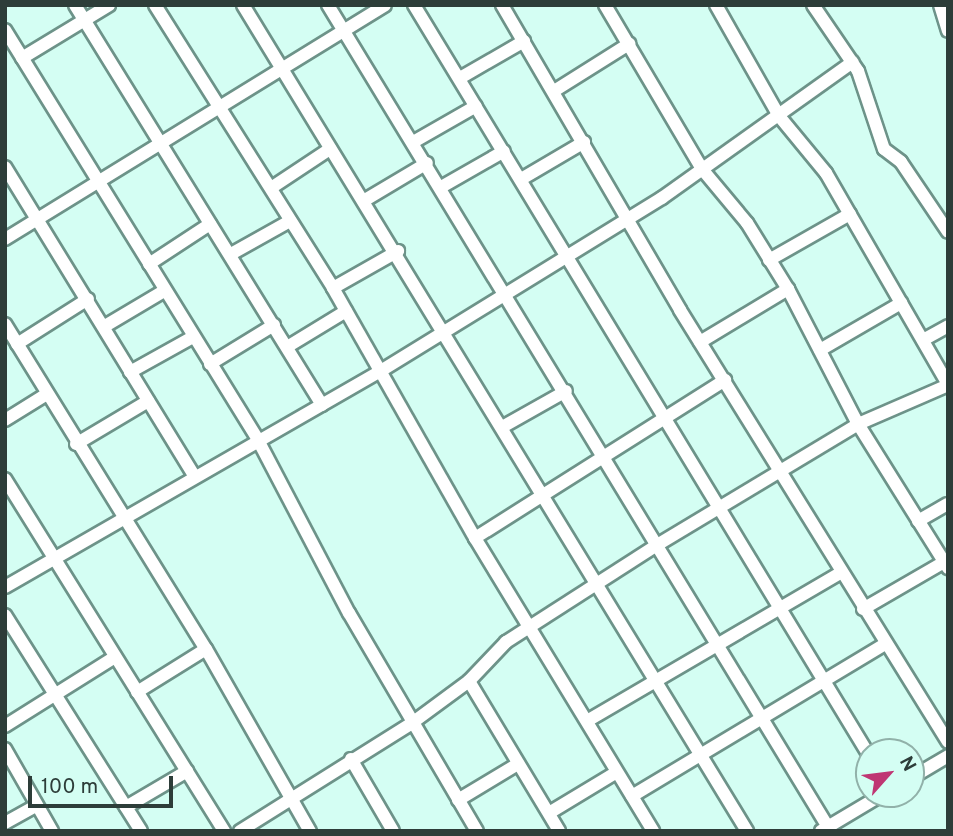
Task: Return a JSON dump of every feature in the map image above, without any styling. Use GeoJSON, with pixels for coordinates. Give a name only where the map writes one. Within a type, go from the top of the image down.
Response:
{"type":"FeatureCollection","features":[{"type":"Feature","properties":{"kind":"street"},"geometry":{"type":"LineString","coordinates":[[75,5],[322,405]]}},
{"type":"Feature","properties":{"kind":"street"},"geometry":{"type":"LineString","coordinates":[[22,58],[109,5]]}},
{"type":"Feature","properties":{"kind":"street"},"geometry":{"type":"LineString","coordinates":[[155,5],[333,288],[475,538],[653,831]]}},
{"type":"Feature","properties":{"kind":"street"},"geometry":{"type":"LineString","coordinates":[[243,5],[658,678],[747,831]]}},
{"type":"Feature","properties":{"kind":"street"},"geometry":{"type":"LineString","coordinates":[[328,5],[443,186],[607,457],[657,545],[763,718],[824,829],[859,808]]}},
{"type":"Feature","properties":{"kind":"street"},"geometry":{"type":"LineString","coordinates":[[5,239],[98,179],[385,5]]}},
{"type":"Feature","properties":{"kind":"street"},"geometry":{"type":"LineString","coordinates":[[414,5],[523,178],[717,508],[859,738]]}},
{"type":"Feature","properties":{"kind":"street"},"geometry":{"type":"LineString","coordinates":[[502,5],[630,217],[700,342],[840,573],[948,742]]}},
{"type":"Feature","properties":{"kind":"street"},"geometry":{"type":"LineString","coordinates":[[606,5],[702,169],[788,289],[858,424],[946,565],[863,609]]}},
{"type":"Feature","properties":{"kind":"street"},"geometry":{"type":"LineString","coordinates":[[240,831],[412,723],[469,681],[497,649],[657,545],[858,424],[948,384],[826,173],[779,116],[716,5]]}},
{"type":"Feature","properties":{"kind":"street"},"geometry":{"type":"LineString","coordinates":[[813,5],[853,62],[884,149],[901,162],[948,232]]}},
{"type":"Feature","properties":{"kind":"street"},"geometry":{"type":"LineString","coordinates":[[940,5],[948,31]]}},
{"type":"Feature","properties":{"kind":"street"},"geometry":{"type":"LineString","coordinates":[[5,30],[258,440],[412,723],[477,831]]}},
{"type":"Feature","properties":{"kind":"street"},"geometry":{"type":"LineString","coordinates":[[460,78],[524,41]]}},
{"type":"Feature","properties":{"kind":"street"},"geometry":{"type":"LineString","coordinates":[[554,91],[629,44]]}},
{"type":"Feature","properties":{"kind":"street"},"geometry":{"type":"LineString","coordinates":[[5,587],[379,372],[508,293],[702,169],[853,62]]}},
{"type":"Feature","properties":{"kind":"street"},"geometry":{"type":"LineString","coordinates":[[415,141],[477,106]]}},
{"type":"Feature","properties":{"kind":"street"},"geometry":{"type":"LineString","coordinates":[[523,178],[584,142]]}},
{"type":"Feature","properties":{"kind":"street"},"geometry":{"type":"LineString","coordinates":[[271,188],[330,149]]}},
{"type":"Feature","properties":{"kind":"street"},"geometry":{"type":"LineString","coordinates":[[443,186],[505,151]]}},
{"type":"Feature","properties":{"kind":"street"},"geometry":{"type":"LineString","coordinates":[[365,200],[427,163]]}},
{"type":"Feature","properties":{"kind":"street"},"geometry":{"type":"LineString","coordinates":[[5,167],[105,326],[194,476]]}},
{"type":"Feature","properties":{"kind":"street"},"geometry":{"type":"LineString","coordinates":[[769,260],[850,215]]}},
{"type":"Feature","properties":{"kind":"street"},"geometry":{"type":"LineString","coordinates":[[231,254],[290,221]]}},
{"type":"Feature","properties":{"kind":"street"},"geometry":{"type":"LineString","coordinates":[[149,264],[210,225]]}},
{"type":"Feature","properties":{"kind":"street"},"geometry":{"type":"LineString","coordinates":[[333,288],[397,251]]}},
{"type":"Feature","properties":{"kind":"street"},"geometry":{"type":"LineString","coordinates":[[700,342],[788,289]]}},
{"type":"Feature","properties":{"kind":"street"},"geometry":{"type":"LineString","coordinates":[[105,326],[164,291]]}},
{"type":"Feature","properties":{"kind":"street"},"geometry":{"type":"LineString","coordinates":[[18,344],[88,299]]}},
{"type":"Feature","properties":{"kind":"street"},"geometry":{"type":"LineString","coordinates":[[820,350],[901,303]]}},
{"type":"Feature","properties":{"kind":"street"},"geometry":{"type":"LineString","coordinates":[[287,347],[346,311]]}},
{"type":"Feature","properties":{"kind":"street"},"geometry":{"type":"LineString","coordinates":[[5,324],[76,444],[125,516],[206,649],[310,831]]}},
{"type":"Feature","properties":{"kind":"street"},"geometry":{"type":"LineString","coordinates":[[210,364],[274,325]]}},
{"type":"Feature","properties":{"kind":"street"},"geometry":{"type":"LineString","coordinates":[[923,340],[948,326]]}},
{"type":"Feature","properties":{"kind":"street"},"geometry":{"type":"LineString","coordinates":[[130,372],[193,337]]}},
{"type":"Feature","properties":{"kind":"street"},"geometry":{"type":"LineString","coordinates":[[475,538],[666,421],[724,380]]}},
{"type":"Feature","properties":{"kind":"street"},"geometry":{"type":"LineString","coordinates":[[504,426],[566,391]]}},
{"type":"Feature","properties":{"kind":"street"},"geometry":{"type":"LineString","coordinates":[[5,420],[47,394]]}},
{"type":"Feature","properties":{"kind":"street"},"geometry":{"type":"LineString","coordinates":[[76,444],[148,401]]}},
{"type":"Feature","properties":{"kind":"street"},"geometry":{"type":"LineString","coordinates":[[5,479],[224,831]]}},
{"type":"Feature","properties":{"kind":"street"},"geometry":{"type":"LineString","coordinates":[[918,521],[948,504]]}},
{"type":"Feature","properties":{"kind":"street"},"geometry":{"type":"LineString","coordinates":[[587,721],[840,573]]}},
{"type":"Feature","properties":{"kind":"street"},"geometry":{"type":"LineString","coordinates":[[5,615],[141,831]]}},
{"type":"Feature","properties":{"kind":"street"},"geometry":{"type":"LineString","coordinates":[[632,796],[885,644]]}},
{"type":"Feature","properties":{"kind":"street"},"geometry":{"type":"LineString","coordinates":[[137,692],[206,649]]}},
{"type":"Feature","properties":{"kind":"street"},"geometry":{"type":"LineString","coordinates":[[5,726],[55,692],[115,657]]}},
{"type":"Feature","properties":{"kind":"street"},"geometry":{"type":"LineString","coordinates":[[469,681],[559,831]]}},
{"type":"Feature","properties":{"kind":"street"},"geometry":{"type":"LineString","coordinates":[[5,748],[52,831]]}},
{"type":"Feature","properties":{"kind":"street"},"geometry":{"type":"LineString","coordinates":[[925,769],[948,755]]}},
{"type":"Feature","properties":{"kind":"street"},"geometry":{"type":"LineString","coordinates":[[351,759],[393,831]]}},
{"type":"Feature","properties":{"kind":"street"},"geometry":{"type":"LineString","coordinates":[[458,800],[518,764]]}},
{"type":"Feature","properties":{"kind":"street"},"geometry":{"type":"LineString","coordinates":[[126,807],[187,771]]}},
{"type":"Feature","properties":{"kind":"street"},"geometry":{"type":"LineString","coordinates":[[549,813],[617,772]]}},
{"type":"Feature","properties":{"kind":"street"},"geometry":{"type":"LineString","coordinates":[[5,823],[36,806]]}}]}
